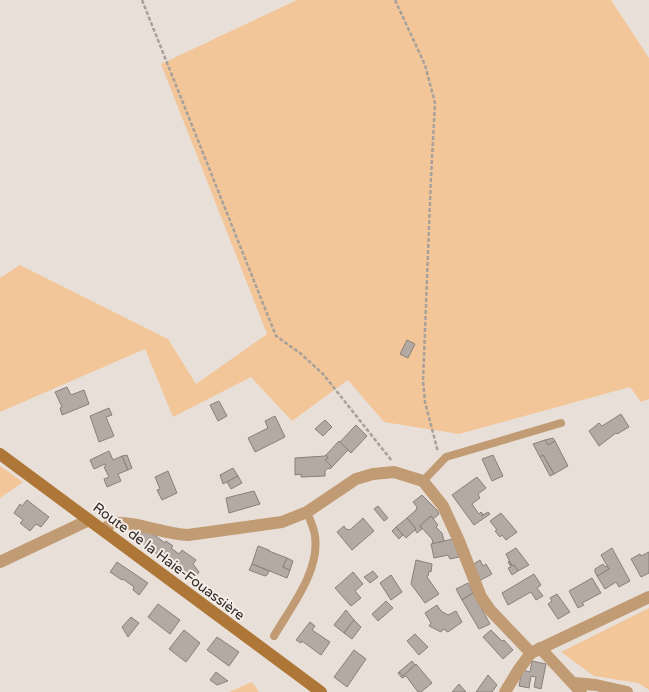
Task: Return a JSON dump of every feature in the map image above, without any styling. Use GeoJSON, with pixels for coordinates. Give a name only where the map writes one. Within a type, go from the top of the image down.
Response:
{"type":"FeatureCollection","features":[{"type":"Feature","properties":{"kind":"street","name":"Route de la Haie-Fouassière"},"geometry":{"type":"LineString","coordinates":[[0,454],[321,692]]}},
{"type":"Feature","properties":{"kind":"street"},"geometry":{"type":"LineString","coordinates":[[104,531],[111,523],[123,522],[174,534],[188,535],[282,522],[307,512],[356,479],[373,474],[394,472],[423,481],[443,506],[459,541],[481,597],[490,610],[578,688],[596,685],[628,692]]}},
{"type":"Feature","properties":{"kind":"street"},"geometry":{"type":"LineString","coordinates":[[0,562],[89,520]]}},
{"type":"Feature","properties":{"kind":"street"},"geometry":{"type":"LineString","coordinates":[[505,692],[519,669],[536,650],[649,597]]}},
{"type":"Feature","properties":{"kind":"lane"},"geometry":{"type":"LineString","coordinates":[[423,481],[446,457],[561,423]]}},
{"type":"Feature","properties":{"kind":"lane"},"geometry":{"type":"LineString","coordinates":[[274,636],[300,591],[312,565],[315,554],[315,535],[307,512]]}},
{"type":"Feature","properties":{"kind":"path"},"geometry":{"type":"LineString","coordinates":[[142,0],[276,336],[300,352],[323,374],[394,463],[394,472]]}},
{"type":"Feature","properties":{"kind":"path"},"geometry":{"type":"LineString","coordinates":[[395,0],[425,65],[435,103],[424,382],[425,402],[441,462]]}},
{"type":"Feature","properties":{"kind":"shaded area"},"geometry":{"type":"Polygon","coordinates":[[[297,0],[611,0],[649,58],[649,399],[641,402],[630,387],[459,434],[384,422],[348,380],[292,421],[251,377],[173,417],[145,349],[0,412],[0,278],[20,265],[168,339],[196,384],[267,334],[161,64],[297,0]]]}},
{"type":"Feature","properties":{"kind":"shaded area"},"geometry":{"type":"Polygon","coordinates":[[[0,466],[23,482],[0,498],[0,466]]]}},
{"type":"Feature","properties":{"kind":"shaded area"},"geometry":{"type":"Polygon","coordinates":[[[649,608],[649,690],[638,683],[594,676],[561,652],[649,608]]]}},
{"type":"Feature","properties":{"kind":"shaded area"},"geometry":{"type":"Polygon","coordinates":[[[252,682],[259,692],[229,692],[252,682]]]}},
{"type":"Feature","properties":{"kind":"building"},"geometry":{"type":"Polygon","coordinates":[[[407,340],[415,344],[408,358],[400,354],[407,340]]]}},
{"type":"Feature","properties":{"kind":"building"},"geometry":{"type":"Polygon","coordinates":[[[67,387],[71,395],[84,390],[89,404],[62,415],[60,408],[62,407],[55,392],[67,387]]]}},
{"type":"Feature","properties":{"kind":"building"},"geometry":{"type":"Polygon","coordinates":[[[219,401],[227,416],[218,421],[210,405],[219,401]]]}},
{"type":"Feature","properties":{"kind":"building"},"geometry":{"type":"Polygon","coordinates":[[[109,408],[112,415],[106,417],[114,436],[99,442],[90,416],[109,408]]]}},
{"type":"Feature","properties":{"kind":"building"},"geometry":{"type":"Polygon","coordinates":[[[621,414],[629,427],[617,434],[616,433],[599,446],[589,431],[599,423],[602,426],[621,414]]]}},
{"type":"Feature","properties":{"kind":"building"},"geometry":{"type":"Polygon","coordinates":[[[275,416],[285,437],[255,452],[248,438],[268,428],[265,421],[275,416]]]}},
{"type":"Feature","properties":{"kind":"building"},"geometry":{"type":"Polygon","coordinates":[[[325,420],[332,427],[323,436],[315,429],[325,420]]]}},
{"type":"Feature","properties":{"kind":"building"},"geometry":{"type":"Polygon","coordinates":[[[356,425],[367,436],[351,453],[340,442],[356,425]]]}},
{"type":"Feature","properties":{"kind":"building"},"geometry":{"type":"Polygon","coordinates":[[[553,438],[555,441],[548,445],[545,440],[553,438]]]}},
{"type":"Feature","properties":{"kind":"building"},"geometry":{"type":"Polygon","coordinates":[[[545,440],[548,445],[555,441],[568,466],[554,474],[543,455],[540,457],[533,444],[545,440]]]}},
{"type":"Feature","properties":{"kind":"building"},"geometry":{"type":"Polygon","coordinates":[[[339,441],[348,450],[332,467],[325,460],[328,458],[326,455],[339,441]]]}},
{"type":"Feature","properties":{"kind":"building"},"geometry":{"type":"Polygon","coordinates":[[[109,451],[113,460],[122,456],[128,470],[118,474],[121,481],[107,487],[104,479],[109,477],[104,467],[106,466],[105,464],[94,469],[90,460],[109,451]]]}},
{"type":"Feature","properties":{"kind":"building"},"geometry":{"type":"Polygon","coordinates":[[[127,455],[132,468],[128,470],[122,456],[127,455]]]}},
{"type":"Feature","properties":{"kind":"building"},"geometry":{"type":"Polygon","coordinates":[[[326,455],[328,458],[325,460],[332,467],[325,471],[325,476],[301,477],[301,474],[295,475],[295,458],[326,455]]]}},
{"type":"Feature","properties":{"kind":"building"},"geometry":{"type":"Polygon","coordinates":[[[493,455],[503,476],[492,481],[482,459],[493,455]]]}},
{"type":"Feature","properties":{"kind":"building"},"geometry":{"type":"Polygon","coordinates":[[[543,455],[554,474],[550,476],[540,457],[543,455]]]}},
{"type":"Feature","properties":{"kind":"building"},"geometry":{"type":"Polygon","coordinates":[[[233,468],[238,476],[223,484],[220,475],[233,468]]]}},
{"type":"Feature","properties":{"kind":"building"},"geometry":{"type":"Polygon","coordinates":[[[168,471],[177,493],[162,500],[157,490],[160,489],[155,477],[168,471]]]}},
{"type":"Feature","properties":{"kind":"building"},"geometry":{"type":"Polygon","coordinates":[[[238,476],[242,483],[231,489],[227,482],[238,476]]]}},
{"type":"Feature","properties":{"kind":"building"},"geometry":{"type":"Polygon","coordinates":[[[477,477],[486,488],[478,494],[480,498],[472,504],[479,514],[481,512],[483,514],[481,516],[488,512],[490,514],[474,525],[452,495],[477,477]]]}},
{"type":"Feature","properties":{"kind":"building"},"geometry":{"type":"Polygon","coordinates":[[[254,491],[260,504],[229,513],[226,498],[254,491]]]}},
{"type":"Feature","properties":{"kind":"building"},"geometry":{"type":"Polygon","coordinates":[[[422,495],[439,514],[433,519],[431,516],[420,526],[422,529],[417,533],[415,530],[416,529],[407,518],[416,510],[417,507],[413,502],[422,495]]]}},
{"type":"Feature","properties":{"kind":"building"},"geometry":{"type":"Polygon","coordinates":[[[27,500],[49,517],[41,527],[36,524],[30,531],[20,523],[23,520],[14,513],[20,504],[22,506],[27,500]]]}},
{"type":"Feature","properties":{"kind":"building"},"geometry":{"type":"Polygon","coordinates":[[[378,506],[388,518],[384,521],[374,509],[378,506]]]}},
{"type":"Feature","properties":{"kind":"building"},"geometry":{"type":"Polygon","coordinates":[[[501,513],[517,532],[506,540],[502,535],[500,537],[490,521],[501,513]]]}},
{"type":"Feature","properties":{"kind":"building"},"geometry":{"type":"Polygon","coordinates":[[[431,516],[438,525],[436,527],[442,533],[444,541],[433,544],[432,539],[420,526],[431,516]]]}},
{"type":"Feature","properties":{"kind":"building"},"geometry":{"type":"Polygon","coordinates":[[[363,518],[374,531],[352,550],[337,532],[344,526],[346,529],[350,530],[363,518]]]}},
{"type":"Feature","properties":{"kind":"building"},"geometry":{"type":"Polygon","coordinates":[[[407,518],[416,529],[406,538],[396,527],[407,518]]]}},
{"type":"Feature","properties":{"kind":"building"},"geometry":{"type":"Polygon","coordinates":[[[396,527],[403,535],[399,539],[392,531],[396,527]]]}},
{"type":"Feature","properties":{"kind":"building"},"geometry":{"type":"Polygon","coordinates":[[[143,530],[153,534],[165,543],[166,541],[173,546],[171,548],[179,554],[182,550],[196,560],[193,564],[199,572],[196,576],[194,575],[191,579],[137,539],[143,530]]]}},
{"type":"Feature","properties":{"kind":"building"},"geometry":{"type":"Polygon","coordinates":[[[453,539],[459,557],[450,559],[448,555],[434,558],[431,544],[453,539]]]}},
{"type":"Feature","properties":{"kind":"building"},"geometry":{"type":"Polygon","coordinates":[[[258,546],[287,558],[283,567],[290,570],[287,578],[252,564],[258,546]]]}},
{"type":"Feature","properties":{"kind":"building"},"geometry":{"type":"Polygon","coordinates":[[[516,548],[529,565],[518,571],[514,565],[512,566],[506,554],[516,548]]]}},
{"type":"Feature","properties":{"kind":"building"},"geometry":{"type":"Polygon","coordinates":[[[612,548],[630,581],[619,587],[616,582],[605,589],[597,576],[609,569],[601,555],[612,548]]]}},
{"type":"Feature","properties":{"kind":"building"},"geometry":{"type":"Polygon","coordinates":[[[649,552],[649,573],[641,577],[631,559],[640,554],[641,556],[649,552]]]}},
{"type":"Feature","properties":{"kind":"building"},"geometry":{"type":"Polygon","coordinates":[[[287,558],[293,561],[290,570],[283,567],[287,558]]]}},
{"type":"Feature","properties":{"kind":"building"},"geometry":{"type":"Polygon","coordinates":[[[416,560],[432,564],[431,572],[429,571],[427,577],[439,594],[425,603],[411,584],[416,560]]]}},
{"type":"Feature","properties":{"kind":"building"},"geometry":{"type":"Polygon","coordinates":[[[480,560],[483,566],[486,564],[492,574],[479,581],[472,565],[480,560]]]}},
{"type":"Feature","properties":{"kind":"building"},"geometry":{"type":"Polygon","coordinates":[[[509,561],[518,571],[512,575],[508,568],[511,567],[508,562],[509,561]]]}},
{"type":"Feature","properties":{"kind":"building"},"geometry":{"type":"Polygon","coordinates":[[[117,562],[148,583],[139,595],[133,590],[134,587],[110,572],[117,562]]]}},
{"type":"Feature","properties":{"kind":"building"},"geometry":{"type":"Polygon","coordinates":[[[252,564],[269,571],[267,575],[265,576],[249,570],[252,564]]]}},
{"type":"Feature","properties":{"kind":"building"},"geometry":{"type":"Polygon","coordinates":[[[603,564],[609,569],[597,576],[595,569],[603,564]]]}},
{"type":"Feature","properties":{"kind":"building"},"geometry":{"type":"Polygon","coordinates":[[[373,571],[378,577],[370,583],[364,577],[373,571]]]}},
{"type":"Feature","properties":{"kind":"building"},"geometry":{"type":"Polygon","coordinates":[[[353,572],[363,584],[355,591],[361,598],[351,606],[335,588],[353,572]]]}},
{"type":"Feature","properties":{"kind":"building"},"geometry":{"type":"Polygon","coordinates":[[[534,574],[541,585],[537,588],[543,596],[536,600],[531,592],[508,605],[502,593],[534,574]]]}},
{"type":"Feature","properties":{"kind":"building"},"geometry":{"type":"Polygon","coordinates":[[[391,575],[402,592],[391,600],[380,583],[391,575]]]}},
{"type":"Feature","properties":{"kind":"building"},"geometry":{"type":"Polygon","coordinates":[[[592,578],[601,593],[582,603],[584,605],[578,608],[569,591],[592,578]]]}},
{"type":"Feature","properties":{"kind":"building"},"geometry":{"type":"Polygon","coordinates":[[[468,583],[473,593],[462,600],[456,589],[468,583]]]}},
{"type":"Feature","properties":{"kind":"building"},"geometry":{"type":"Polygon","coordinates":[[[473,593],[490,624],[479,629],[462,600],[473,593]]]}},
{"type":"Feature","properties":{"kind":"building"},"geometry":{"type":"Polygon","coordinates":[[[557,594],[570,612],[558,619],[548,604],[552,601],[550,598],[557,594]]]}},
{"type":"Feature","properties":{"kind":"building"},"geometry":{"type":"Polygon","coordinates":[[[386,601],[393,608],[378,621],[372,614],[386,601]]]}},
{"type":"Feature","properties":{"kind":"building"},"geometry":{"type":"Polygon","coordinates":[[[158,604],[180,620],[170,634],[148,617],[158,604]]]}},
{"type":"Feature","properties":{"kind":"building"},"geometry":{"type":"Polygon","coordinates":[[[437,605],[441,611],[448,615],[456,611],[462,622],[448,632],[443,629],[441,632],[429,626],[431,623],[425,613],[437,605]]]}},
{"type":"Feature","properties":{"kind":"building"},"geometry":{"type":"Polygon","coordinates":[[[346,610],[354,620],[344,633],[334,625],[346,610]]]}},
{"type":"Feature","properties":{"kind":"building"},"geometry":{"type":"Polygon","coordinates":[[[131,617],[139,623],[128,637],[122,627],[131,617]]]}},
{"type":"Feature","properties":{"kind":"building"},"geometry":{"type":"Polygon","coordinates":[[[354,620],[361,627],[352,639],[344,633],[354,620]]]}},
{"type":"Feature","properties":{"kind":"building"},"geometry":{"type":"Polygon","coordinates":[[[310,622],[315,626],[312,630],[330,642],[321,655],[302,641],[301,643],[296,640],[310,622]]]}},
{"type":"Feature","properties":{"kind":"building"},"geometry":{"type":"Polygon","coordinates":[[[184,630],[200,643],[186,662],[169,649],[184,630]]]}},
{"type":"Feature","properties":{"kind":"building"},"geometry":{"type":"Polygon","coordinates":[[[491,630],[502,641],[504,640],[513,650],[503,659],[483,637],[491,630]]]}},
{"type":"Feature","properties":{"kind":"building"},"geometry":{"type":"Polygon","coordinates":[[[415,634],[428,647],[419,655],[407,641],[415,634]]]}},
{"type":"Feature","properties":{"kind":"building"},"geometry":{"type":"Polygon","coordinates":[[[217,637],[239,652],[229,666],[207,650],[217,637]]]}},
{"type":"Feature","properties":{"kind":"building"},"geometry":{"type":"Polygon","coordinates":[[[354,650],[366,659],[347,687],[334,677],[354,650]]]}},
{"type":"Feature","properties":{"kind":"building"},"geometry":{"type":"Polygon","coordinates":[[[412,661],[415,665],[403,676],[399,672],[412,661]]]}},
{"type":"Feature","properties":{"kind":"building"},"geometry":{"type":"Polygon","coordinates":[[[532,661],[546,664],[541,689],[534,687],[536,677],[531,676],[529,688],[519,686],[522,670],[530,672],[532,661]]]}},
{"type":"Feature","properties":{"kind":"building"},"geometry":{"type":"Polygon","coordinates":[[[416,664],[432,683],[421,692],[418,692],[406,676],[402,678],[398,673],[399,672],[403,676],[416,664]]]}},
{"type":"Feature","properties":{"kind":"building"},"geometry":{"type":"Polygon","coordinates":[[[216,672],[228,681],[217,685],[210,680],[216,672]]]}},
{"type":"Feature","properties":{"kind":"building"},"geometry":{"type":"Polygon","coordinates":[[[488,675],[497,685],[492,692],[476,692],[488,675]]]}},
{"type":"Feature","properties":{"kind":"building"},"geometry":{"type":"Polygon","coordinates":[[[459,684],[466,692],[452,692],[459,684]]]}}]}
